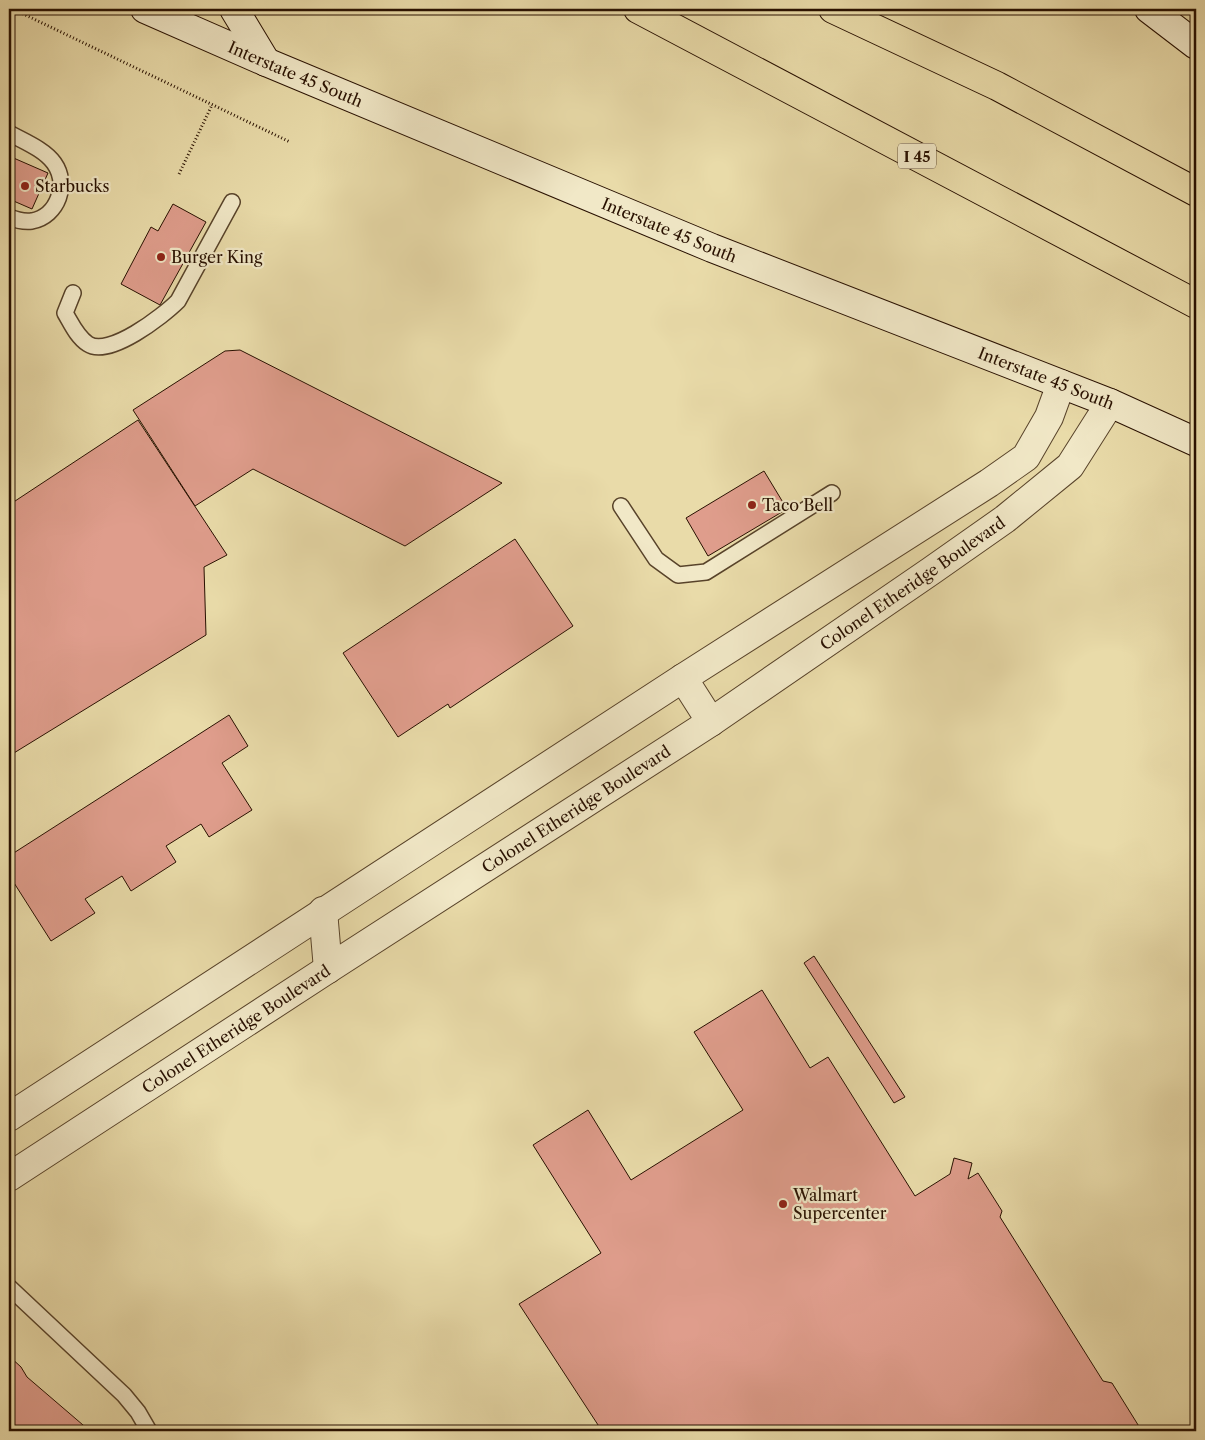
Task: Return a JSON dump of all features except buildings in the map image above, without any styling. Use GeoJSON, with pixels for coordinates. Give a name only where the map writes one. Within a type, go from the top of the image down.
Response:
{"type":"FeatureCollection","features":[{"type":"Feature","properties":{"kind":"highway","name":"I 45"},"geometry":{"type":"LineString","coordinates":[[638,9],[1196,304]]}},
{"type":"Feature","properties":{"kind":"highway"},"geometry":{"type":"LineString","coordinates":[[833,9],[997,86],[1196,192]]}},
{"type":"Feature","properties":{"kind":"highway"},"geometry":{"type":"LineString","coordinates":[[1070,124],[1196,178]]}},
{"type":"Feature","properties":{"kind":"street","name":"Interstate 45 South"},"geometry":{"type":"LineString","coordinates":[[145,9],[266,62],[712,248],[1110,403],[1196,442]]}},
{"type":"Feature","properties":{"kind":"street"},"geometry":{"type":"LineString","coordinates":[[234,9],[266,62]]}},
{"type":"Feature","properties":{"kind":"street"},"geometry":{"type":"LineString","coordinates":[[1149,9],[1196,45]]}},
{"type":"Feature","properties":{"kind":"street"},"geometry":{"type":"LineString","coordinates":[[9,1117],[683,678],[989,484],[1026,457],[1049,417],[1061,384]]}},
{"type":"Feature","properties":{"kind":"street","name":"Colonel Etheridge Boulevard"},"geometry":{"type":"LineString","coordinates":[[9,1177],[711,722],[915,582],[1004,519],[1070,466],[1110,403]]}},
{"type":"Feature","properties":{"kind":"street"},"geometry":{"type":"LineString","coordinates":[[683,678],[711,722]]}},
{"type":"Feature","properties":{"kind":"street"},"geometry":{"type":"LineString","coordinates":[[323,912],[328,969]]}},
{"type":"Feature","properties":{"kind":"lane"},"geometry":{"type":"LineString","coordinates":[[9,133],[44,153],[54,161],[60,172],[62,184],[60,197],[54,208],[44,216],[32,221],[20,221],[9,217]]}},
{"type":"Feature","properties":{"kind":"lane"},"geometry":{"type":"LineString","coordinates":[[73,293],[65,313],[77,333],[88,345],[101,347],[120,342],[165,314],[178,301],[232,202]]}},
{"type":"Feature","properties":{"kind":"lane"},"geometry":{"type":"LineString","coordinates":[[621,506],[656,559],[678,575],[706,572],[832,493]]}},
{"type":"Feature","properties":{"kind":"lane"},"geometry":{"type":"LineString","coordinates":[[9,1287],[124,1395],[138,1412],[149,1431]]}},
{"type":"Feature","properties":{"kind":"path"},"geometry":{"type":"LineString","coordinates":[[13,9],[290,142]]}},
{"type":"Feature","properties":{"kind":"path"},"geometry":{"type":"LineString","coordinates":[[179,174],[212,105]]}},
{"type":"Feature","properties":{"kind":"place","name":"Starbucks"},"geometry":{"type":"Point","coordinates":[25,186]}},
{"type":"Feature","properties":{"kind":"place","name":"Burger King"},"geometry":{"type":"Point","coordinates":[161,257]}},
{"type":"Feature","properties":{"kind":"place","name":"Taco Bell"},"geometry":{"type":"Point","coordinates":[752,505]}},
{"type":"Feature","properties":{"kind":"place","name":"Walmart Supercenter"},"geometry":{"type":"Point","coordinates":[783,1204]}}]}
